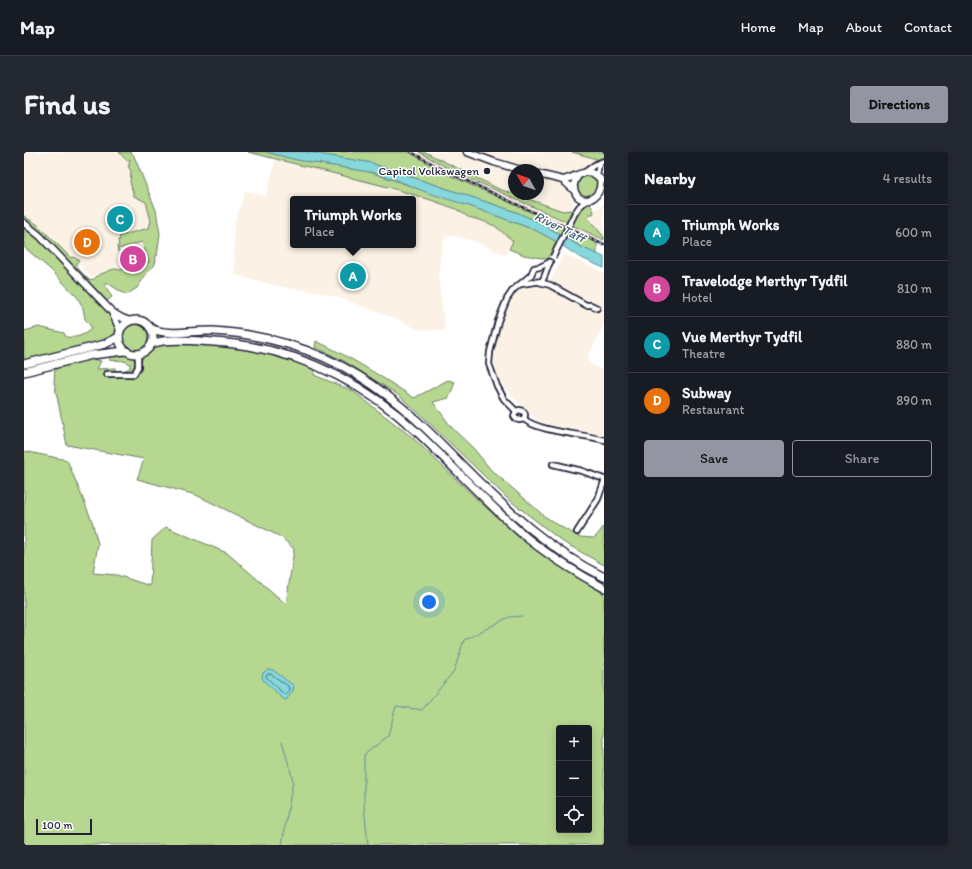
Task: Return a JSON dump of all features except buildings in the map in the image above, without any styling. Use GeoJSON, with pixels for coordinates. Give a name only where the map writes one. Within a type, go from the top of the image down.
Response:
{"type":"FeatureCollection","features":[{"type":"Feature","properties":{"kind":"highway"},"geometry":{"type":"LineString","coordinates":[[24,364],[105,344],[120,334],[125,324],[136,320],[163,333],[212,331],[270,340],[304,350],[360,376],[390,396],[445,447],[485,488],[526,525],[557,549],[604,577]]}},
{"type":"Feature","properties":{"kind":"highway"},"geometry":{"type":"LineString","coordinates":[[150,328],[153,338],[152,344]]}},
{"type":"Feature","properties":{"kind":"highway"},"geometry":{"type":"LineString","coordinates":[[120,334],[121,346],[125,351]]}},
{"type":"Feature","properties":{"kind":"highway"},"geometry":{"type":"LineString","coordinates":[[24,372],[104,353],[125,351],[128,353],[138,354],[146,350],[152,344],[161,341],[195,341],[256,347],[308,362],[344,379],[382,404],[416,431],[501,514],[528,538],[572,570],[604,588]]}},
{"type":"Feature","properties":{"kind":"main road"},"geometry":{"type":"LineString","coordinates":[[467,152],[508,166]]}},
{"type":"Feature","properties":{"kind":"main road"},"geometry":{"type":"LineString","coordinates":[[544,175],[563,180],[576,193],[587,200],[594,199],[602,193],[601,179],[593,172],[582,173],[563,180]]}},
{"type":"Feature","properties":{"kind":"main road"},"geometry":{"type":"LineString","coordinates":[[576,193],[575,181],[582,173]]}},
{"type":"Feature","properties":{"kind":"main road"},"geometry":{"type":"LineString","coordinates":[[24,223],[40,236],[112,312],[130,321]]}},
{"type":"Feature","properties":{"kind":"main road"},"geometry":{"type":"LineString","coordinates":[[112,312],[120,334]]}},
{"type":"Feature","properties":{"kind":"street"},"geometry":{"type":"LineString","coordinates":[[582,173],[604,161]]}},
{"type":"Feature","properties":{"kind":"street"},"geometry":{"type":"LineString","coordinates":[[599,164],[601,179]]}},
{"type":"Feature","properties":{"kind":"street"},"geometry":{"type":"LineString","coordinates":[[576,193],[578,207]]}},
{"type":"Feature","properties":{"kind":"street"},"geometry":{"type":"LineString","coordinates":[[520,284],[538,282],[544,279],[550,262],[578,207],[587,200]]}},
{"type":"Feature","properties":{"kind":"street"},"geometry":{"type":"LineString","coordinates":[[524,419],[524,412],[520,410],[516,411],[504,399],[497,386],[490,364],[493,337],[502,310],[513,290],[530,275],[534,268],[550,262]]}},
{"type":"Feature","properties":{"kind":"street"},"geometry":{"type":"LineString","coordinates":[[540,267],[545,273],[550,285]]}},
{"type":"Feature","properties":{"kind":"street"},"geometry":{"type":"LineString","coordinates":[[530,275],[533,280],[550,285],[586,306],[591,305],[597,308]]}},
{"type":"Feature","properties":{"kind":"street"},"geometry":{"type":"LineString","coordinates":[[107,374],[134,374],[138,367],[138,354]]}},
{"type":"Feature","properties":{"kind":"street"},"geometry":{"type":"LineString","coordinates":[[516,411],[516,419],[519,420],[524,419],[527,422],[548,429],[604,440]]}},
{"type":"Feature","properties":{"kind":"street"},"geometry":{"type":"LineString","coordinates":[[553,464],[582,471],[604,481],[598,499],[577,532]]}},
{"type":"Feature","properties":{"kind":"street"},"geometry":{"type":"LineString","coordinates":[[598,499],[604,503]]}},
{"type":"Feature","properties":{"kind":"shaded area"},"geometry":{"type":"Polygon","coordinates":[[[24,152],[119,152],[130,165],[130,182],[134,196],[146,202],[151,221],[156,260],[154,266],[149,270],[137,264],[120,270],[114,269],[99,273],[91,278],[73,257],[71,258],[38,225],[24,216],[24,152]]]}},
{"type":"Feature","properties":{"kind":"shaded area"},"geometry":{"type":"Polygon","coordinates":[[[409,152],[419,152],[457,173],[508,196],[508,200],[517,200],[575,226],[584,209],[600,208],[604,201],[604,240],[599,238],[597,243],[449,175],[409,152]]]}},
{"type":"Feature","properties":{"kind":"shaded area"},"geometry":{"type":"Polygon","coordinates":[[[425,152],[572,152],[600,160],[563,177],[561,183],[568,189],[574,202],[571,210],[563,211],[532,200],[544,200],[544,164],[508,164],[508,192],[499,189],[425,152]]]}},
{"type":"Feature","properties":{"kind":"shaded area"},"geometry":{"type":"Polygon","coordinates":[[[276,159],[388,187],[431,200],[456,209],[468,217],[495,226],[513,241],[506,255],[474,241],[455,236],[446,236],[442,246],[438,275],[445,330],[416,329],[406,323],[347,300],[320,292],[286,288],[235,275],[234,226],[245,191],[266,196],[276,159]]]}},
{"type":"Feature","properties":{"kind":"shaded area"},"geometry":{"type":"Polygon","coordinates":[[[564,254],[604,273],[604,324],[588,357],[588,361],[592,365],[604,371],[604,435],[559,427],[537,421],[501,383],[492,357],[495,341],[511,300],[519,289],[544,286],[552,278],[564,254]]]}},
{"type":"Feature","properties":{"kind":"green space"},"geometry":{"type":"Polygon","coordinates":[[[119,152],[131,152],[134,156],[156,210],[160,234],[154,266],[149,270],[137,288],[126,295],[106,282],[104,284],[112,297],[107,301],[58,250],[24,219],[24,216],[38,225],[71,258],[73,257],[79,260],[76,266],[89,280],[114,269],[120,270],[149,262],[142,242],[118,249],[118,252],[117,246],[119,246],[119,236],[149,228],[151,221],[146,202],[134,196],[130,182],[131,171],[128,166],[130,165],[128,163],[130,159],[127,161],[119,152]]]}},
{"type":"Feature","properties":{"kind":"green space"},"geometry":{"type":"Polygon","coordinates":[[[248,152],[266,152],[297,160],[370,172],[535,230],[557,242],[547,259],[524,255],[509,249],[513,241],[495,226],[468,217],[456,209],[388,187],[248,152]]]}},
{"type":"Feature","properties":{"kind":"green space"},"geometry":{"type":"Polygon","coordinates":[[[307,152],[409,152],[449,175],[564,227],[560,234],[539,222],[516,212],[409,176],[396,170],[372,163],[307,152]]]}},
{"type":"Feature","properties":{"kind":"green space"},"geometry":{"type":"Polygon","coordinates":[[[419,152],[425,152],[508,192],[508,196],[457,173],[419,152]]]}},
{"type":"Feature","properties":{"kind":"green space"},"geometry":{"type":"Polygon","coordinates":[[[572,152],[604,152],[604,159],[600,160],[572,152]]]}},
{"type":"Feature","properties":{"kind":"green space"},"geometry":{"type":"Polygon","coordinates":[[[587,175],[595,178],[598,186],[595,194],[587,197],[579,194],[576,186],[579,178],[587,175]]]}},
{"type":"Feature","properties":{"kind":"green space"},"geometry":{"type":"Polygon","coordinates":[[[518,200],[531,200],[563,211],[571,210],[567,222],[518,200]]]}},
{"type":"Feature","properties":{"kind":"green space"},"geometry":{"type":"Polygon","coordinates":[[[583,205],[591,205],[594,212],[593,214],[589,214],[588,218],[604,237],[604,240],[572,225],[583,205]]]}},
{"type":"Feature","properties":{"kind":"green space"},"geometry":{"type":"Polygon","coordinates":[[[24,226],[43,242],[108,312],[114,322],[116,332],[112,338],[24,361],[24,331],[39,327],[64,333],[66,337],[73,337],[82,335],[91,329],[90,325],[85,319],[83,308],[78,298],[51,270],[24,247],[24,226]]]}},
{"type":"Feature","properties":{"kind":"green space"},"geometry":{"type":"Polygon","coordinates":[[[570,230],[597,243],[597,254],[583,248],[566,237],[570,230]]]}},
{"type":"Feature","properties":{"kind":"green space"},"geometry":{"type":"Polygon","coordinates":[[[135,324],[144,328],[148,337],[144,346],[135,350],[126,346],[122,337],[126,328],[135,324]]]}},
{"type":"Feature","properties":{"kind":"green space"},"geometry":{"type":"Polygon","coordinates":[[[316,341],[354,361],[414,398],[448,380],[455,382],[449,398],[433,402],[452,428],[474,449],[491,470],[544,516],[580,537],[594,538],[604,526],[604,565],[563,542],[508,499],[397,394],[344,361],[315,347],[316,341]]]}},
{"type":"Feature","properties":{"kind":"green space"},"geometry":{"type":"Polygon","coordinates":[[[158,344],[238,348],[277,356],[315,368],[314,375],[353,391],[413,438],[482,504],[518,535],[578,578],[604,592],[604,845],[24,845],[24,451],[67,460],[92,521],[98,544],[93,573],[117,575],[150,586],[152,540],[166,527],[227,553],[286,604],[294,549],[281,537],[196,495],[137,479],[144,459],[67,445],[54,382],[55,369],[84,360],[96,360],[101,361],[97,369],[115,368],[116,376],[133,376],[138,374],[142,359],[158,344]]]}},
{"type":"Feature","properties":{"kind":"green space"},"geometry":{"type":"Polygon","coordinates":[[[127,355],[132,357],[135,361],[134,369],[126,372],[125,370],[130,368],[130,364],[122,361],[109,360],[112,356],[127,355]]]}},
{"type":"Feature","properties":{"kind":"water"},"geometry":{"type":"Polygon","coordinates":[[[266,152],[307,152],[372,163],[396,170],[409,176],[516,212],[539,222],[583,248],[604,257],[604,268],[579,257],[557,242],[535,230],[426,192],[394,179],[370,172],[297,160],[266,152]]]}},
{"type":"Feature","properties":{"kind":"water"},"geometry":{"type":"Polygon","coordinates":[[[268,669],[273,670],[294,686],[293,691],[286,700],[283,699],[263,680],[263,673],[268,669]]]}},
{"type":"Feature","properties":{"kind":"waterway"},"geometry":{"type":"LineString","coordinates":[[368,845],[364,805],[364,755],[388,736],[396,706],[422,710],[454,671],[464,640],[509,617],[522,616]]}},
{"type":"Feature","properties":{"kind":"waterway"},"geometry":{"type":"LineString","coordinates":[[282,741],[293,780],[282,845]]}},
{"type":"Feature","properties":{"kind":"railway"},"geometry":{"type":"LineString","coordinates":[[411,152],[450,173],[604,245]]}},
{"type":"Feature","properties":{"kind":"place","name":"Capitol Volkswagen"},"geometry":{"type":"Point","coordinates":[487,171]}},
{"type":"Feature","properties":{"kind":"place","name":"Vue Merthyr Tydfil"},"geometry":{"type":"Point","coordinates":[120,219]}},
{"type":"Feature","properties":{"kind":"place","name":"Subway"},"geometry":{"type":"Point","coordinates":[87,242]}},
{"type":"Feature","properties":{"kind":"place","name":"Travelodge Merthyr Tydfil"},"geometry":{"type":"Point","coordinates":[133,259]}},
{"type":"Feature","properties":{"kind":"place","name":"Triumph Works"},"geometry":{"type":"Point","coordinates":[353,276]}},
{"type":"Feature","properties":{"kind":"water label","name":"River Taff"},"geometry":{"type":"Point","coordinates":[560,227]}}]}
